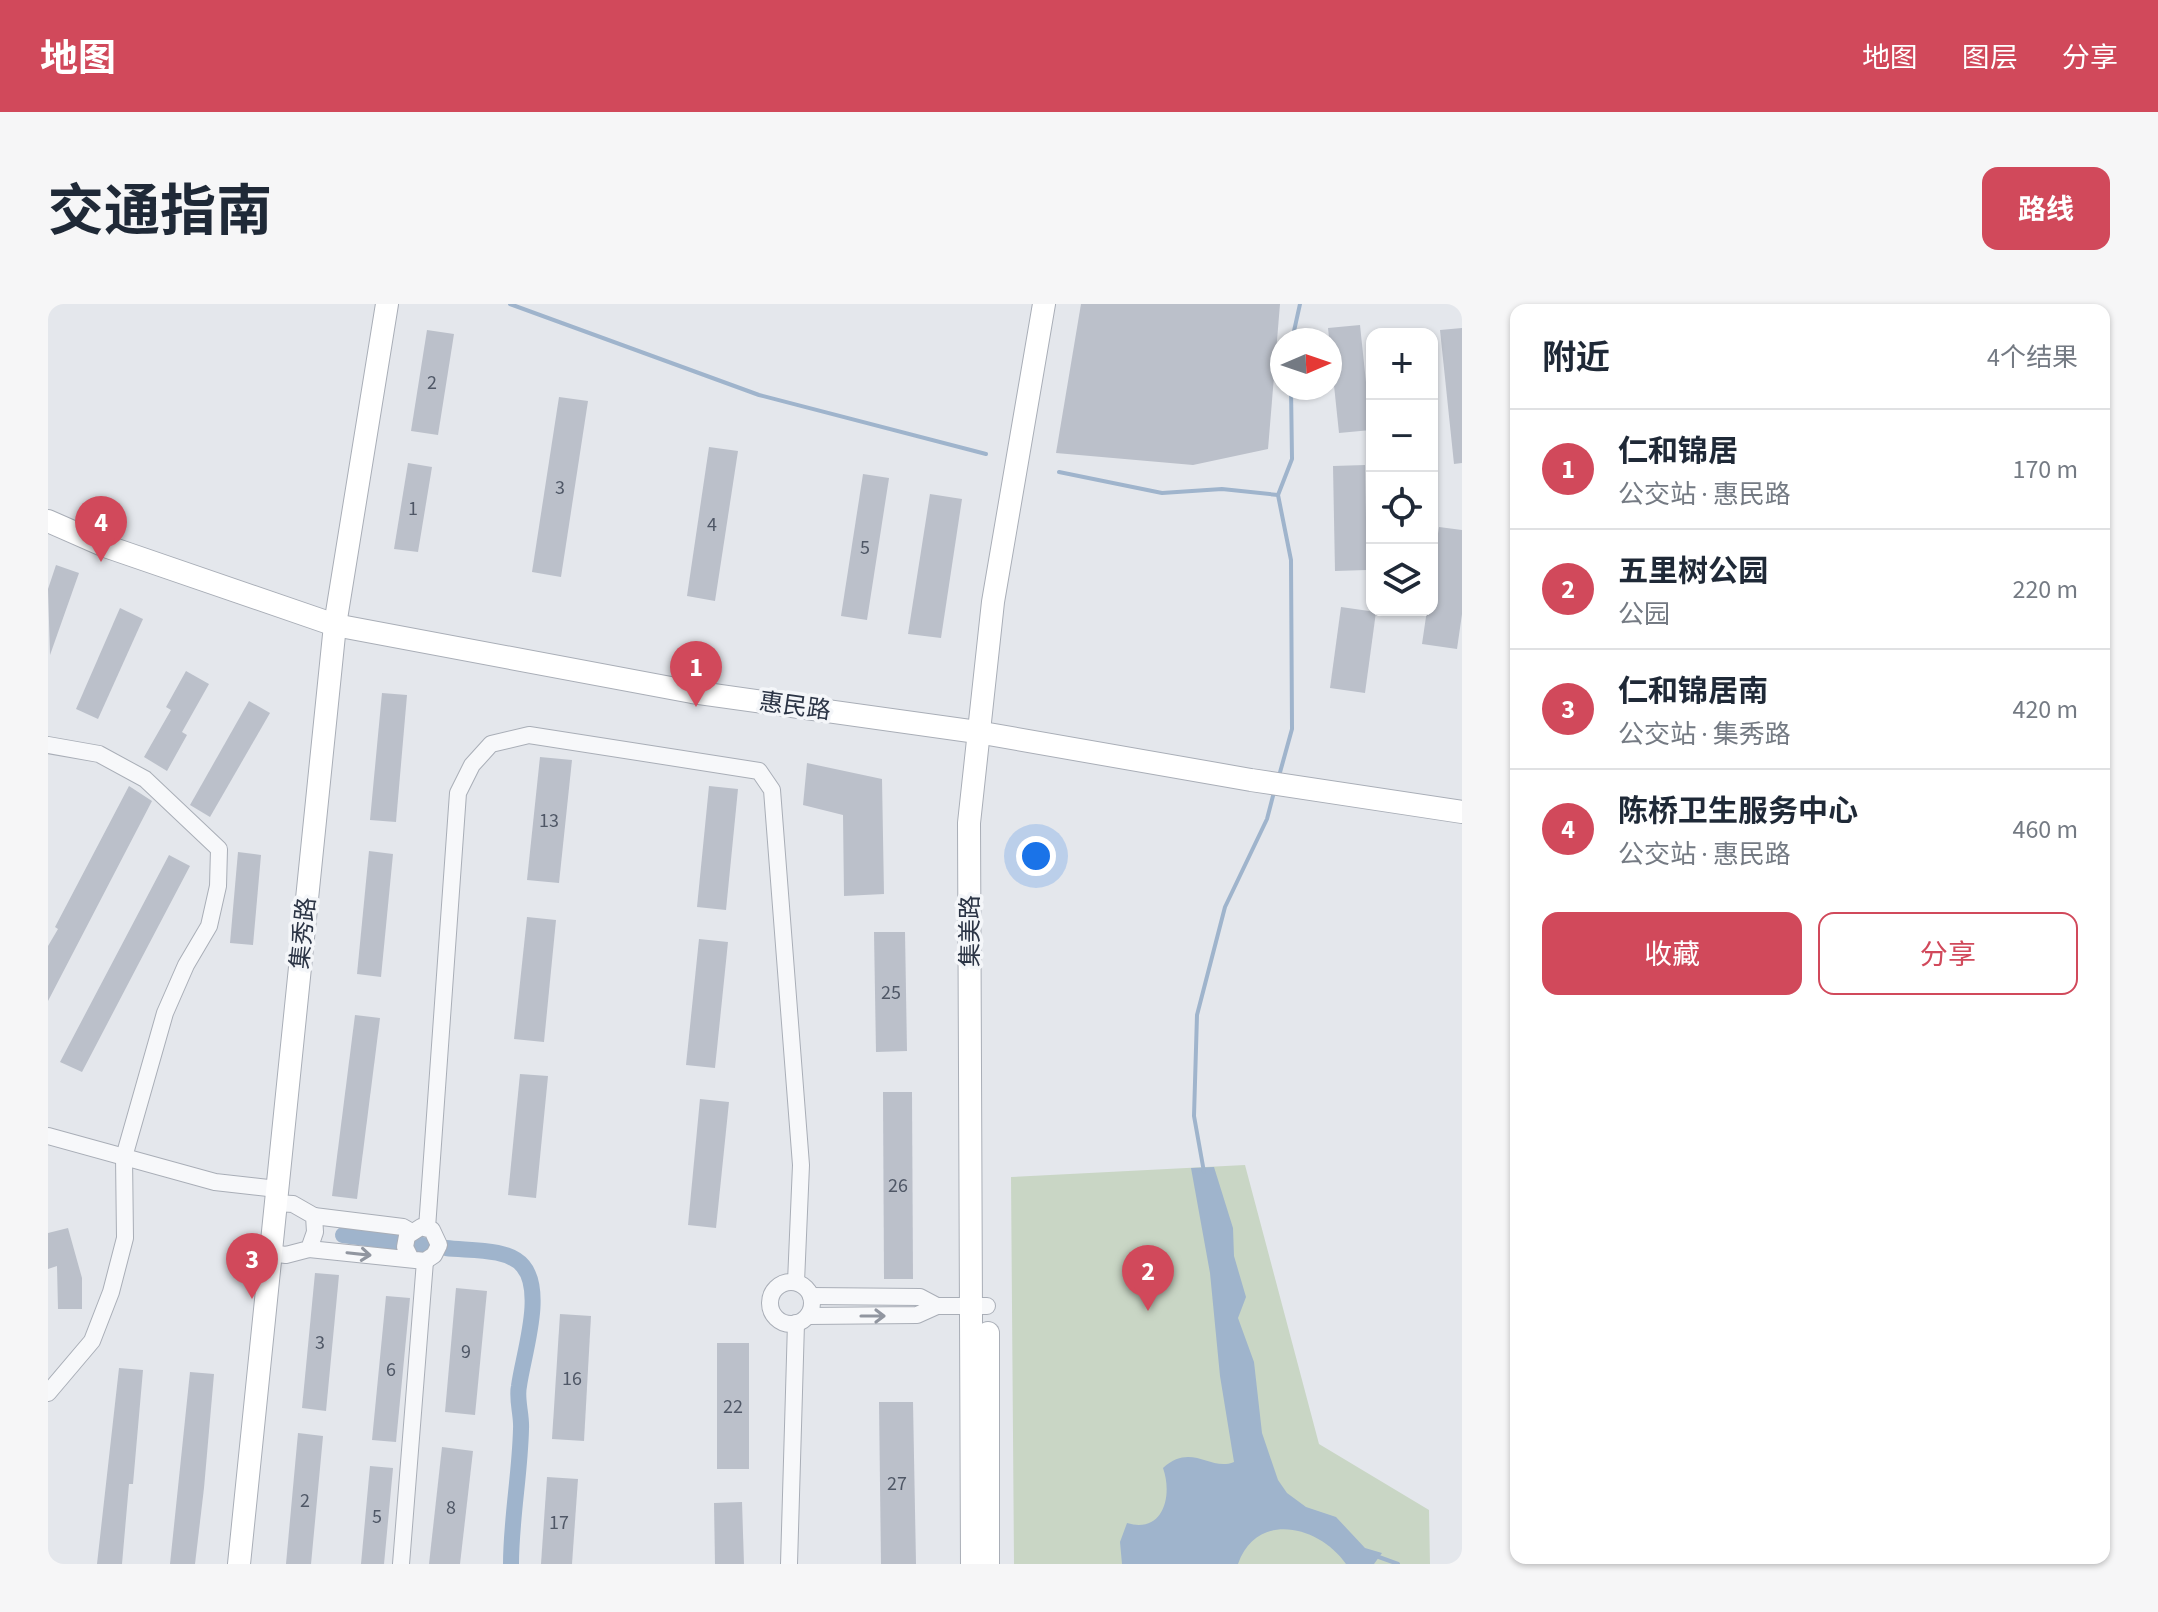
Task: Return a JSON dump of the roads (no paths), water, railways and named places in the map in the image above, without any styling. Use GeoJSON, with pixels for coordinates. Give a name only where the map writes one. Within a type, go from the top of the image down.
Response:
{"type":"FeatureCollection","features":[{"type":"Feature","properties":{"kind":"street","name":"集秀路"},"geometry":{"type":"LineString","coordinates":[[239,1564],[335,625],[387,304]]}},
{"type":"Feature","properties":{"kind":"street","name":"集美路"},"geometry":{"type":"LineString","coordinates":[[984,733],[993,602],[1044,304]]}},
{"type":"Feature","properties":{"kind":"street","name":"集美路"},"geometry":{"type":"LineString","coordinates":[[988,1564],[969,823],[1056,304]]}},
{"type":"Feature","properties":{"kind":"street","name":"惠民路"},"geometry":{"type":"LineString","coordinates":[[48,521],[105,546],[335,625],[692,692],[984,733],[1251,780],[1462,812]]}},
{"type":"Feature","properties":{"kind":"street"},"geometry":{"type":"LineString","coordinates":[[401,1564],[417,1259],[405,1241],[418,1229],[458,793],[472,765],[491,744],[529,735],[759,771],[772,790],[801,1165],[796,1282]]}},
{"type":"Feature","properties":{"kind":"street"},"geometry":{"type":"LineString","coordinates":[[48,745],[99,754],[145,779],[219,849],[218,886],[209,926],[186,965],[165,1013],[124,1157],[125,1238],[111,1292],[92,1341],[48,1393]]}},
{"type":"Feature","properties":{"kind":"street"},"geometry":{"type":"LineString","coordinates":[[48,1136],[276,1196],[314,1216],[436,1234],[439,1245],[434,1255],[417,1259],[309,1249],[286,1255],[270,1253]]}},
{"type":"Feature","properties":{"kind":"street"},"geometry":{"type":"LineString","coordinates":[[309,1249],[315,1232],[314,1216]]}},
{"type":"Feature","properties":{"kind":"street"},"geometry":{"type":"LineString","coordinates":[[937,1306],[920,1297],[811,1296],[796,1282],[782,1283],[770,1300],[777,1319],[802,1320],[917,1315],[937,1306],[980,1306]]}},
{"type":"Feature","properties":{"kind":"street"},"geometry":{"type":"LineString","coordinates":[[789,1564],[802,1320],[811,1296]]}},
{"type":"Feature","properties":{"kind":"street","name":"集美路"},"geometry":{"type":"LineString","coordinates":[[972,1564],[980,1306]]}},
{"type":"Feature","properties":{"kind":"water"},"geometry":{"type":"Polygon","coordinates":[[[1214,1167],[1233,1228],[1234,1256],[1246,1297],[1238,1318],[1254,1362],[1262,1433],[1278,1480],[1287,1493],[1306,1507],[1336,1517],[1365,1548],[1382,1553],[1374,1564],[1346,1564],[1321,1540],[1305,1533],[1274,1530],[1259,1536],[1247,1547],[1238,1564],[1122,1564],[1120,1542],[1127,1523],[1149,1523],[1162,1510],[1167,1490],[1163,1468],[1173,1461],[1192,1457],[1217,1464],[1234,1462],[1220,1376],[1210,1273],[1191,1168],[1214,1167]]]}},
{"type":"Feature","properties":{"kind":"waterway"},"geometry":{"type":"LineString","coordinates":[[510,304],[759,395],[986,454]]}},
{"type":"Feature","properties":{"kind":"waterway"},"geometry":{"type":"LineString","coordinates":[[1295,328],[1300,304]]}},
{"type":"Feature","properties":{"kind":"waterway"},"geometry":{"type":"LineString","coordinates":[[1279,776],[1292,729],[1291,560],[1278,495],[1292,459],[1291,400]]}},
{"type":"Feature","properties":{"kind":"waterway"},"geometry":{"type":"LineString","coordinates":[[1059,472],[1162,493],[1222,489],[1278,495]]}},
{"type":"Feature","properties":{"kind":"waterway"},"geometry":{"type":"LineString","coordinates":[[1204,1172],[1194,1116],[1197,1015],[1225,907],[1267,819],[1274,792]]}},
{"type":"Feature","properties":{"kind":"waterway"},"geometry":{"type":"LineString","coordinates":[[343,1235],[397,1242]]}},
{"type":"Feature","properties":{"kind":"waterway"},"geometry":{"type":"LineString","coordinates":[[413,1244],[430,1246]]}},
{"type":"Feature","properties":{"kind":"waterway"},"geometry":{"type":"LineString","coordinates":[[446,1248],[487,1251],[516,1260],[529,1277],[532,1291],[531,1324],[518,1391],[521,1429],[511,1564]]}},
{"type":"Feature","properties":{"kind":"waterway"},"geometry":{"type":"LineString","coordinates":[[1376,1556],[1398,1564]]}},
{"type":"Feature","properties":{"kind":"place","name":"陈桥卫生服务中心"},"geometry":{"type":"Point","coordinates":[101,562]}},
{"type":"Feature","properties":{"kind":"place","name":"仁和锦居"},"geometry":{"type":"Point","coordinates":[696,707]}},
{"type":"Feature","properties":{"kind":"place","name":"仁和锦居南"},"geometry":{"type":"Point","coordinates":[252,1299]}},
{"type":"Feature","properties":{"kind":"place","name":"五里树公园"},"geometry":{"type":"Point","coordinates":[1148,1311]}}]}
